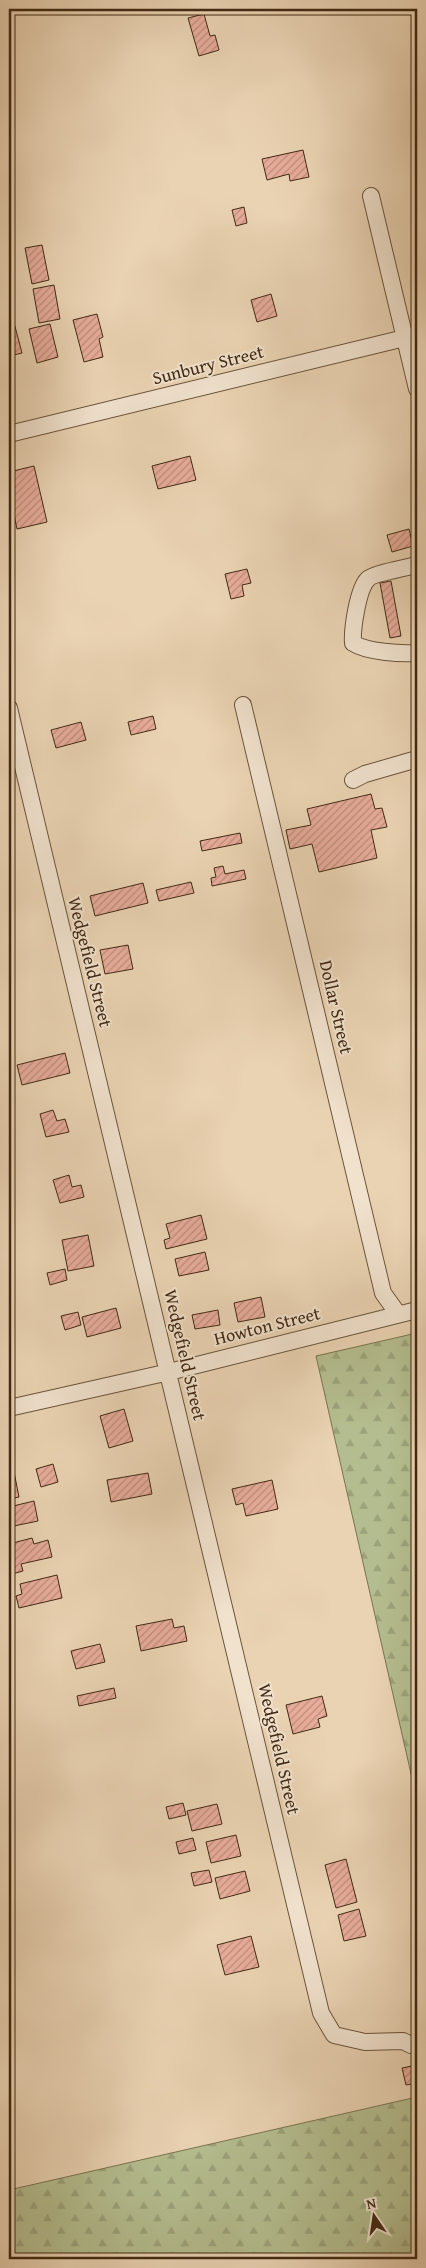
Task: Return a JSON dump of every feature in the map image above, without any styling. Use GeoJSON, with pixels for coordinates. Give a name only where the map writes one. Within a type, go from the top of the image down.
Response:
{"type":"FeatureCollection","features":[{"type":"Feature","properties":{"kind":"street"},"geometry":{"type":"LineString","coordinates":[[371,196],[411,336],[417,389]]}},
{"type":"Feature","properties":{"kind":"street","name":"Sunbury Street"},"geometry":{"type":"LineString","coordinates":[[9,434],[411,336]]}},
{"type":"Feature","properties":{"kind":"street"},"geometry":{"type":"LineString","coordinates":[[417,565],[369,577],[362,586],[352,628],[353,643],[361,648],[374,651],[417,653]]}},
{"type":"Feature","properties":{"kind":"street","name":"Dollar Street"},"geometry":{"type":"LineString","coordinates":[[243,705],[383,1293],[398,1314]]}},
{"type":"Feature","properties":{"kind":"street","name":"Wedgefield Street"},"geometry":{"type":"LineString","coordinates":[[9,708],[322,2013],[334,2035],[365,2042],[403,2041],[411,2045]]}},
{"type":"Feature","properties":{"kind":"street"},"geometry":{"type":"LineString","coordinates":[[353,780],[365,774],[417,759]]}},
{"type":"Feature","properties":{"kind":"street","name":"Howton Street"},"geometry":{"type":"LineString","coordinates":[[9,1408],[168,1372],[417,1310]]}},
{"type":"Feature","properties":{"kind":"green space"},"geometry":{"type":"Polygon","coordinates":[[[417,1333],[417,1800],[316,1356],[417,1333]]]}},
{"type":"Feature","properties":{"kind":"green space"},"geometry":{"type":"Polygon","coordinates":[[[417,2097],[417,2259],[13,2259],[9,2242],[9,2190],[417,2097]]]}},
{"type":"Feature","properties":{"kind":"building"},"geometry":{"type":"Polygon","coordinates":[[[382,9],[394,9],[394,10],[383,13],[382,9]]]}},
{"type":"Feature","properties":{"kind":"building"},"geometry":{"type":"Polygon","coordinates":[[[204,14],[210,36],[215,35],[219,50],[199,56],[188,18],[204,14]]]}},
{"type":"Feature","properties":{"kind":"building"},"geometry":{"type":"Polygon","coordinates":[[[303,150],[309,177],[290,181],[289,174],[267,180],[262,159],[303,150]]]}},
{"type":"Feature","properties":{"kind":"building"},"geometry":{"type":"Polygon","coordinates":[[[244,207],[247,223],[236,226],[232,210],[244,207]]]}},
{"type":"Feature","properties":{"kind":"building"},"geometry":{"type":"Polygon","coordinates":[[[42,245],[49,280],[32,284],[25,248],[42,245]]]}},
{"type":"Feature","properties":{"kind":"building"},"geometry":{"type":"Polygon","coordinates":[[[54,285],[60,319],[39,323],[33,289],[54,285]]]}},
{"type":"Feature","properties":{"kind":"building"},"geometry":{"type":"Polygon","coordinates":[[[271,294],[277,316],[257,322],[251,300],[271,294]]]}},
{"type":"Feature","properties":{"kind":"building"},"geometry":{"type":"Polygon","coordinates":[[[97,314],[103,337],[99,339],[103,357],[84,362],[73,320],[97,314]]]}},
{"type":"Feature","properties":{"kind":"building"},"geometry":{"type":"Polygon","coordinates":[[[12,315],[22,353],[9,356],[9,316],[12,315]]]}},
{"type":"Feature","properties":{"kind":"building"},"geometry":{"type":"Polygon","coordinates":[[[50,324],[58,357],[37,363],[29,329],[50,324]]]}},
{"type":"Feature","properties":{"kind":"building"},"geometry":{"type":"Polygon","coordinates":[[[190,456],[196,480],[158,489],[152,466],[190,456]]]}},
{"type":"Feature","properties":{"kind":"building"},"geometry":{"type":"Polygon","coordinates":[[[34,466],[47,522],[17,529],[9,491],[9,472],[34,466]]]}},
{"type":"Feature","properties":{"kind":"building"},"geometry":{"type":"Polygon","coordinates":[[[409,529],[413,546],[392,552],[387,535],[409,529]]]}},
{"type":"Feature","properties":{"kind":"building"},"geometry":{"type":"Polygon","coordinates":[[[247,569],[251,583],[242,585],[244,596],[231,599],[225,574],[247,569]]]}},
{"type":"Feature","properties":{"kind":"building"},"geometry":{"type":"Polygon","coordinates":[[[391,581],[401,636],[390,638],[380,583],[391,581]]]}},
{"type":"Feature","properties":{"kind":"building"},"geometry":{"type":"Polygon","coordinates":[[[417,709],[417,736],[412,710],[417,709]]]}},
{"type":"Feature","properties":{"kind":"building"},"geometry":{"type":"Polygon","coordinates":[[[153,716],[156,729],[131,735],[128,722],[153,716]]]}},
{"type":"Feature","properties":{"kind":"building"},"geometry":{"type":"Polygon","coordinates":[[[81,722],[86,740],[56,748],[51,730],[81,722]]]}},
{"type":"Feature","properties":{"kind":"building"},"geometry":{"type":"Polygon","coordinates":[[[371,794],[375,809],[382,808],[387,827],[371,830],[377,858],[319,872],[312,844],[290,849],[286,830],[311,825],[307,809],[371,794]]]}},
{"type":"Feature","properties":{"kind":"building"},"geometry":{"type":"Polygon","coordinates":[[[240,833],[242,843],[202,851],[200,841],[240,833]]]}},
{"type":"Feature","properties":{"kind":"building"},"geometry":{"type":"Polygon","coordinates":[[[223,866],[225,874],[244,870],[246,879],[212,886],[211,878],[216,877],[214,868],[223,866]]]}},
{"type":"Feature","properties":{"kind":"building"},"geometry":{"type":"Polygon","coordinates":[[[191,882],[194,893],[159,901],[156,890],[191,882]]]}},
{"type":"Feature","properties":{"kind":"building"},"geometry":{"type":"Polygon","coordinates":[[[143,883],[148,903],[95,916],[90,896],[143,883]]]}},
{"type":"Feature","properties":{"kind":"building"},"geometry":{"type":"Polygon","coordinates":[[[128,945],[133,969],[105,974],[100,950],[128,945]]]}},
{"type":"Feature","properties":{"kind":"building"},"geometry":{"type":"Polygon","coordinates":[[[65,1053],[70,1073],[22,1085],[17,1065],[65,1053]]]}},
{"type":"Feature","properties":{"kind":"building"},"geometry":{"type":"Polygon","coordinates":[[[53,1110],[57,1121],[65,1119],[69,1132],[46,1137],[40,1114],[53,1110]]]}},
{"type":"Feature","properties":{"kind":"building"},"geometry":{"type":"Polygon","coordinates":[[[69,1175],[72,1187],[81,1185],[84,1197],[60,1203],[53,1180],[69,1175]]]}},
{"type":"Feature","properties":{"kind":"building"},"geometry":{"type":"Polygon","coordinates":[[[201,1215],[207,1239],[166,1249],[164,1240],[170,1238],[166,1224],[201,1215]]]}},
{"type":"Feature","properties":{"kind":"building"},"geometry":{"type":"Polygon","coordinates":[[[88,1235],[94,1266],[68,1271],[62,1240],[88,1235]]]}},
{"type":"Feature","properties":{"kind":"building"},"geometry":{"type":"Polygon","coordinates":[[[205,1252],[209,1270],[179,1276],[175,1259],[205,1252]]]}},
{"type":"Feature","properties":{"kind":"building"},"geometry":{"type":"Polygon","coordinates":[[[65,1269],[67,1280],[50,1285],[47,1273],[65,1269]]]}},
{"type":"Feature","properties":{"kind":"building"},"geometry":{"type":"Polygon","coordinates":[[[261,1297],[265,1317],[238,1322],[234,1303],[261,1297]]]}},
{"type":"Feature","properties":{"kind":"building"},"geometry":{"type":"Polygon","coordinates":[[[116,1308],[121,1328],[87,1337],[82,1317],[116,1308]]]}},
{"type":"Feature","properties":{"kind":"building"},"geometry":{"type":"Polygon","coordinates":[[[218,1310],[220,1325],[195,1329],[192,1315],[218,1310]]]}},
{"type":"Feature","properties":{"kind":"building"},"geometry":{"type":"Polygon","coordinates":[[[78,1312],[81,1325],[65,1330],[61,1316],[78,1312]]]}},
{"type":"Feature","properties":{"kind":"building"},"geometry":{"type":"Polygon","coordinates":[[[124,1409],[133,1441],[109,1448],[100,1416],[124,1409]]]}},
{"type":"Feature","properties":{"kind":"building"},"geometry":{"type":"Polygon","coordinates":[[[11,1457],[19,1497],[9,1499],[9,1458],[11,1457]]]}},
{"type":"Feature","properties":{"kind":"building"},"geometry":{"type":"Polygon","coordinates":[[[53,1464],[58,1482],[41,1487],[36,1469],[53,1464]]]}},
{"type":"Feature","properties":{"kind":"building"},"geometry":{"type":"Polygon","coordinates":[[[148,1473],[152,1494],[111,1502],[107,1480],[148,1473]]]}},
{"type":"Feature","properties":{"kind":"building"},"geometry":{"type":"Polygon","coordinates":[[[272,1480],[278,1509],[246,1516],[243,1503],[236,1505],[232,1489],[272,1480]]]}},
{"type":"Feature","properties":{"kind":"building"},"geometry":{"type":"Polygon","coordinates":[[[34,1501],[38,1521],[9,1527],[9,1507],[34,1501]]]}},
{"type":"Feature","properties":{"kind":"building"},"geometry":{"type":"Polygon","coordinates":[[[32,1538],[34,1544],[48,1540],[52,1557],[21,1564],[23,1571],[12,1574],[9,1562],[9,1544],[32,1538]]]}},
{"type":"Feature","properties":{"kind":"building"},"geometry":{"type":"Polygon","coordinates":[[[57,1575],[62,1598],[19,1608],[16,1596],[22,1594],[20,1584],[57,1575]]]}},
{"type":"Feature","properties":{"kind":"building"},"geometry":{"type":"Polygon","coordinates":[[[172,1619],[174,1628],[184,1626],[187,1641],[141,1651],[136,1626],[172,1619]]]}},
{"type":"Feature","properties":{"kind":"building"},"geometry":{"type":"Polygon","coordinates":[[[100,1644],[105,1662],[76,1669],[71,1651],[100,1644]]]}},
{"type":"Feature","properties":{"kind":"building"},"geometry":{"type":"Polygon","coordinates":[[[114,1688],[116,1698],[79,1706],[77,1696],[114,1688]]]}},
{"type":"Feature","properties":{"kind":"building"},"geometry":{"type":"Polygon","coordinates":[[[322,1696],[327,1716],[318,1719],[320,1727],[293,1734],[286,1705],[322,1696]]]}},
{"type":"Feature","properties":{"kind":"building"},"geometry":{"type":"Polygon","coordinates":[[[183,1803],[186,1815],[169,1819],[166,1807],[183,1803]]]}},
{"type":"Feature","properties":{"kind":"building"},"geometry":{"type":"Polygon","coordinates":[[[217,1804],[222,1824],[192,1831],[187,1811],[217,1804]]]}},
{"type":"Feature","properties":{"kind":"building"},"geometry":{"type":"Polygon","coordinates":[[[236,1835],[241,1856],[211,1863],[206,1842],[236,1835]]]}},
{"type":"Feature","properties":{"kind":"building"},"geometry":{"type":"Polygon","coordinates":[[[193,1838],[196,1850],[179,1854],[176,1842],[193,1838]]]}},
{"type":"Feature","properties":{"kind":"building"},"geometry":{"type":"Polygon","coordinates":[[[346,1859],[357,1902],[336,1908],[325,1865],[346,1859]]]}},
{"type":"Feature","properties":{"kind":"building"},"geometry":{"type":"Polygon","coordinates":[[[209,1870],[212,1882],[194,1886],[191,1873],[209,1870]]]}},
{"type":"Feature","properties":{"kind":"building"},"geometry":{"type":"Polygon","coordinates":[[[245,1871],[250,1891],[220,1899],[215,1878],[245,1871]]]}},
{"type":"Feature","properties":{"kind":"building"},"geometry":{"type":"Polygon","coordinates":[[[359,1909],[366,1936],[344,1941],[338,1915],[359,1909]]]}},
{"type":"Feature","properties":{"kind":"building"},"geometry":{"type":"Polygon","coordinates":[[[251,1936],[259,1967],[225,1975],[217,1945],[251,1936]]]}},
{"type":"Feature","properties":{"kind":"building"},"geometry":{"type":"Polygon","coordinates":[[[417,2065],[417,2083],[406,2085],[402,2068],[417,2065]]]}}]}
